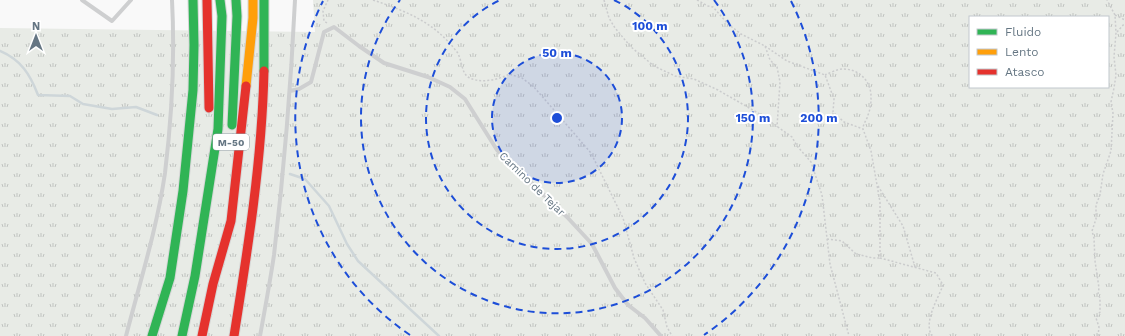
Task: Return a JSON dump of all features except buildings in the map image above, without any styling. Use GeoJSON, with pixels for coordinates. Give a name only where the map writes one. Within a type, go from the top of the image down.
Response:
{"type":"FeatureCollection","features":[{"type":"Feature","properties":{"kind":"highway"},"geometry":{"type":"LineString","coordinates":[[152,336],[169,279],[178,238],[190,136],[194,17],[193,0]]}},
{"type":"Feature","properties":{"kind":"highway"},"geometry":{"type":"LineString","coordinates":[[207,0],[209,63],[209,192]]}},
{"type":"Feature","properties":{"kind":"highway","name":"M-50"},"geometry":{"type":"LineString","coordinates":[[182,336],[196,276],[218,129],[222,16],[220,0]]}},
{"type":"Feature","properties":{"kind":"highway","name":"M-50"},"geometry":{"type":"LineString","coordinates":[[202,336],[213,284],[223,217],[234,114],[237,16],[236,0]]}},
{"type":"Feature","properties":{"kind":"highway"},"geometry":{"type":"LineString","coordinates":[[213,284],[230,221],[253,18],[253,0]]}},
{"type":"Feature","properties":{"kind":"highway"},"geometry":{"type":"LineString","coordinates":[[234,336],[253,204],[263,91],[264,0]]}},
{"type":"Feature","properties":{"kind":"lane"},"geometry":{"type":"LineString","coordinates":[[82,0],[112,21],[131,0]]}},
{"type":"Feature","properties":{"kind":"lane"},"geometry":{"type":"LineString","coordinates":[[126,336],[152,238],[165,174],[171,113],[174,38],[172,0]]}},
{"type":"Feature","properties":{"kind":"lane"},"geometry":{"type":"LineString","coordinates":[[260,336],[274,256],[290,91],[295,0]]}},
{"type":"Feature","properties":{"kind":"lane"},"geometry":{"type":"LineString","coordinates":[[290,91],[299,89],[311,82],[324,32],[334,27]]}},
{"type":"Feature","properties":{"kind":"lane","name":"Camino de Tejar"},"geometry":{"type":"LineString","coordinates":[[334,27],[358,46],[384,63],[428,77],[450,87],[465,99],[498,150],[567,217],[592,244],[615,288],[628,305],[645,318],[661,336]]}},
{"type":"Feature","properties":{"kind":"path"},"geometry":{"type":"LineString","coordinates":[[328,0],[323,11],[324,21],[334,27]]}},
{"type":"Feature","properties":{"kind":"path"},"geometry":{"type":"LineString","coordinates":[[373,0],[395,7],[425,21],[443,35],[459,54],[462,66],[467,76],[476,80],[503,78],[509,74],[522,78],[534,87],[568,125],[591,154],[610,189],[623,218],[634,258],[645,283],[663,310],[667,327],[672,336]]}},
{"type":"Feature","properties":{"kind":"path"},"geometry":{"type":"LineString","coordinates":[[604,0],[609,18],[615,28],[631,47],[654,66],[675,76],[694,79],[718,90],[792,137],[811,162],[822,195],[830,264],[849,336]]}},
{"type":"Feature","properties":{"kind":"path"},"geometry":{"type":"LineString","coordinates":[[697,0],[708,6],[713,6],[728,24],[740,34],[765,46],[787,61],[825,75],[841,69],[856,71],[864,77],[870,85],[871,99],[868,115],[863,124],[863,129],[871,152],[880,202],[880,258]]}},
{"type":"Feature","properties":{"kind":"path"},"geometry":{"type":"LineString","coordinates":[[1098,336],[1099,328],[1096,318],[1100,312],[1100,298],[1098,294],[1099,288],[1092,231],[1096,219],[1096,205],[1100,195],[1103,174],[1111,151],[1113,113],[1111,102],[1116,75],[1114,57],[1116,33],[1115,15],[1107,0]]}},
{"type":"Feature","properties":{"kind":"path"},"geometry":{"type":"LineString","coordinates":[[1115,15],[1125,20]]}},
{"type":"Feature","properties":{"kind":"path"},"geometry":{"type":"LineString","coordinates":[[1116,33],[1125,23]]}},
{"type":"Feature","properties":{"kind":"path"},"geometry":{"type":"LineString","coordinates":[[765,46],[770,60],[777,67],[780,82],[778,127]]}},
{"type":"Feature","properties":{"kind":"path"},"geometry":{"type":"LineString","coordinates":[[825,75],[834,99],[833,112],[844,122],[863,129]]}},
{"type":"Feature","properties":{"kind":"path"},"geometry":{"type":"LineString","coordinates":[[877,185],[903,226],[915,268]]}},
{"type":"Feature","properties":{"kind":"path"},"geometry":{"type":"LineString","coordinates":[[827,239],[842,241],[856,254],[880,258],[936,273],[943,285],[930,314],[930,332],[932,336]]}},
{"type":"Feature","properties":{"kind":"green space"},"geometry":{"type":"Polygon","coordinates":[[[313,0],[1125,0],[1125,336],[0,336],[0,28],[315,32],[313,0]]]}},
{"type":"Feature","properties":{"kind":"waterway"},"geometry":{"type":"LineString","coordinates":[[0,51],[14,59],[24,68],[38,95],[70,96],[83,104],[112,109],[136,107],[157,115]]}},
{"type":"Feature","properties":{"kind":"waterway"},"geometry":{"type":"LineString","coordinates":[[290,174],[305,179],[329,206],[347,244],[358,261],[439,336]]}},
{"type":"Feature","properties":{"kind":"traffic: fast"},"geometry":{"type":"LineString","coordinates":[[152,336],[170,278],[183,191],[193,90],[193,0]]}},
{"type":"Feature","properties":{"kind":"traffic: fast"},"geometry":{"type":"LineString","coordinates":[[182,336],[195,276],[218,129],[222,16],[220,0]]}},
{"type":"Feature","properties":{"kind":"traffic: fast"},"geometry":{"type":"LineString","coordinates":[[232,125],[237,16],[236,0]]}},
{"type":"Feature","properties":{"kind":"traffic: fast"},"geometry":{"type":"LineString","coordinates":[[264,0],[264,71]]}},
{"type":"Feature","properties":{"kind":"traffic: slow"},"geometry":{"type":"LineString","coordinates":[[246,86],[253,18],[253,0]]}},
{"type":"Feature","properties":{"kind":"traffic: jam"},"geometry":{"type":"LineString","coordinates":[[207,0],[209,108]]}},
{"type":"Feature","properties":{"kind":"traffic: jam"},"geometry":{"type":"LineString","coordinates":[[234,336],[257,171],[263,104],[264,71]]}},
{"type":"Feature","properties":{"kind":"traffic: jam"},"geometry":{"type":"LineString","coordinates":[[202,336],[213,284],[231,221],[246,86]]}}]}
